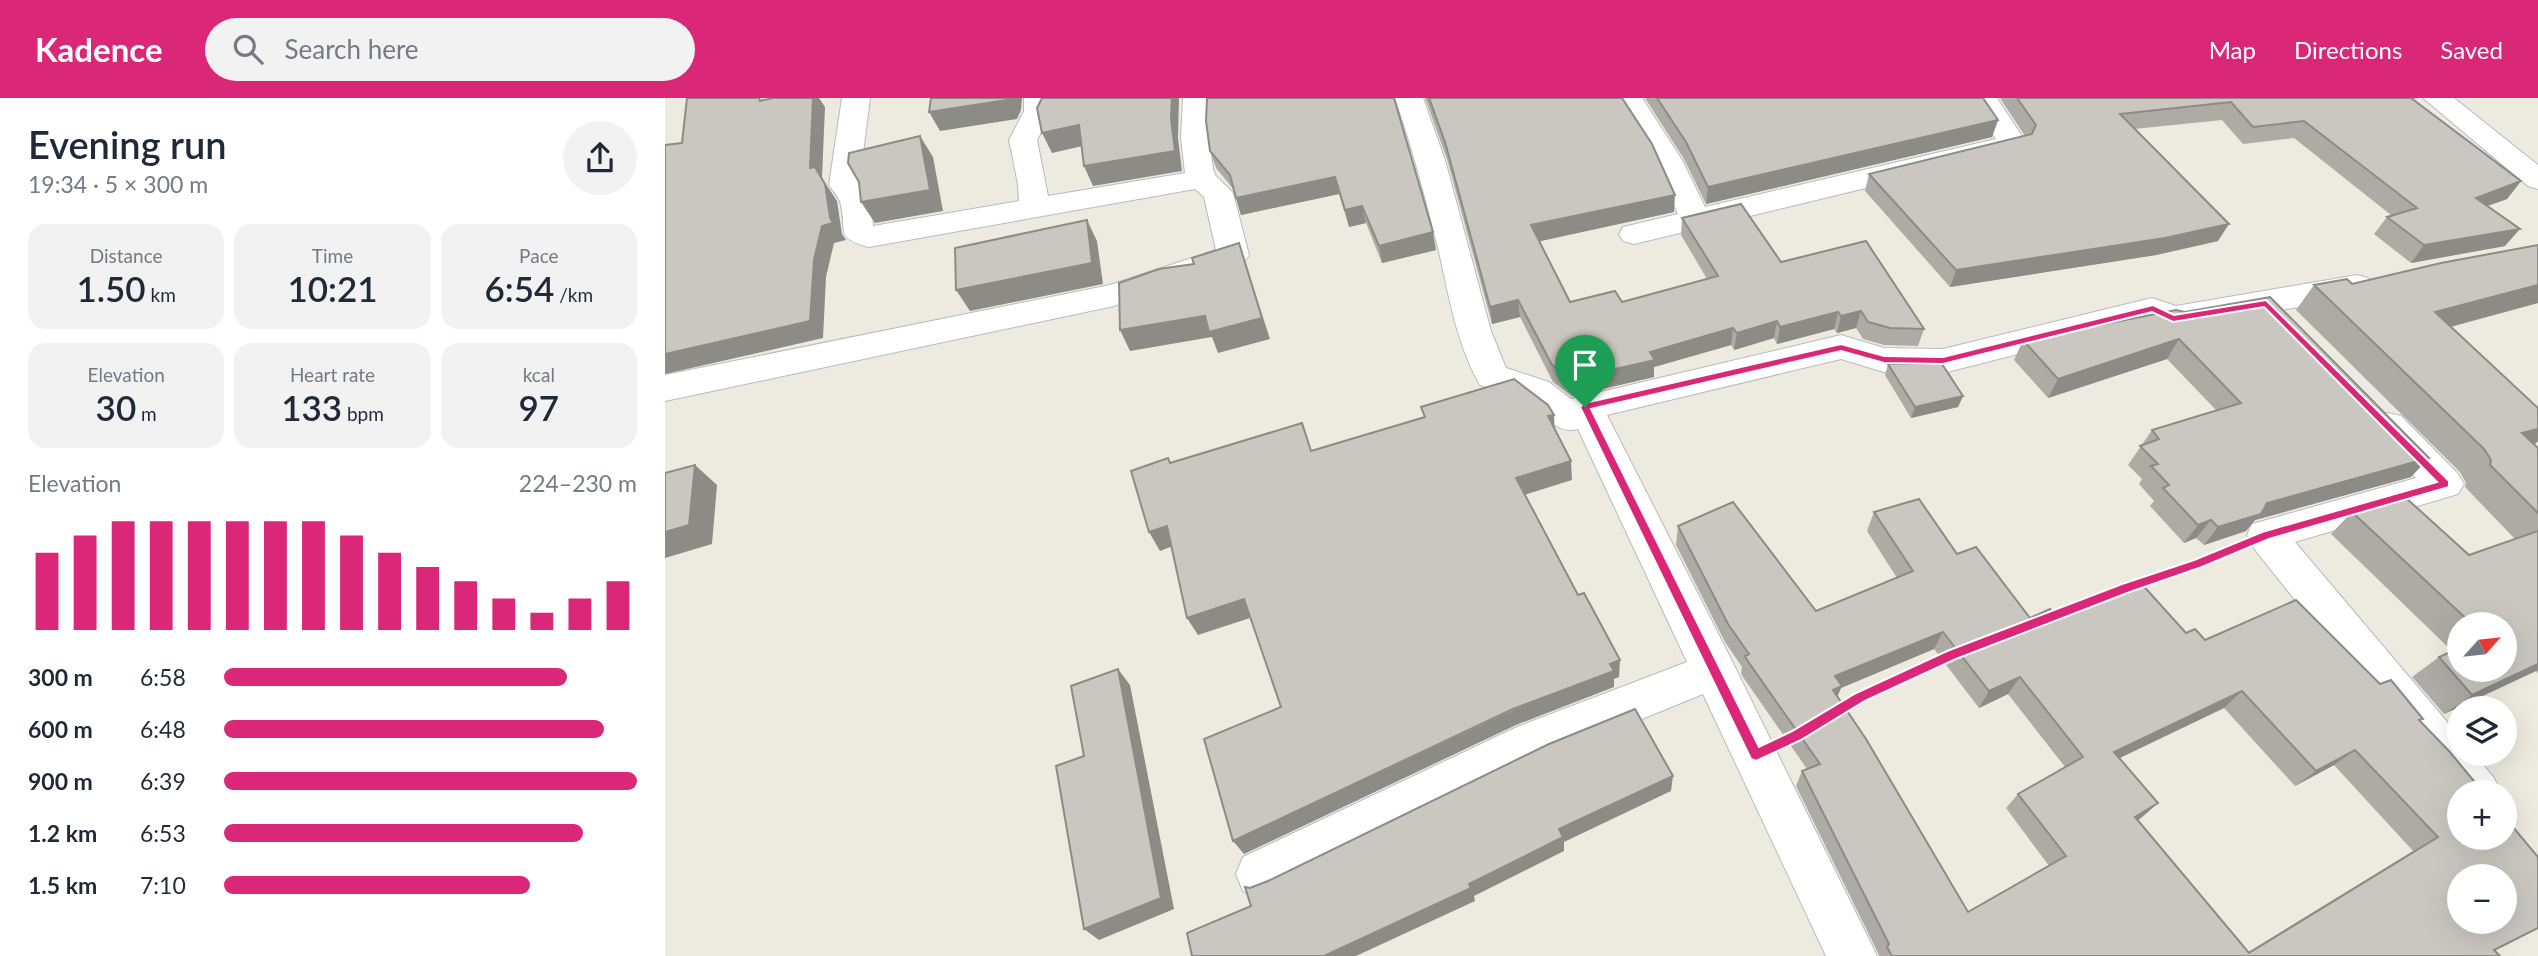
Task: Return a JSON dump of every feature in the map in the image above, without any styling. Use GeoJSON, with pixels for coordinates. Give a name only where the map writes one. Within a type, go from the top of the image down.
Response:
{"type":"FeatureCollection","features":[{"type":"Feature","properties":{"kind":"street"},"geometry":{"type":"LineString","coordinates":[[856,98],[844,185],[856,203],[858,233],[869,237],[1202,179]]}},
{"type":"Feature","properties":{"kind":"street"},"geometry":{"type":"LineString","coordinates":[[1034,208],[1034,184],[1023,140],[1038,111],[1038,98]]}},
{"type":"Feature","properties":{"kind":"street"},"geometry":{"type":"LineString","coordinates":[[665,388],[1114,295],[1233,255],[1218,193],[1202,179],[1197,164],[1194,130],[1197,98]]}},
{"type":"Feature","properties":{"kind":"street"},"geometry":{"type":"LineString","coordinates":[[1409,98],[1431,160],[1474,331],[1492,376],[1537,391],[1570,418],[1585,407],[1841,347],[1884,360],[1943,361],[2153,309],[2173,318],[2388,281]]}},
{"type":"Feature","properties":{"kind":"street"},"geometry":{"type":"LineString","coordinates":[[1627,98],[1668,160],[1696,220]]}},
{"type":"Feature","properties":{"kind":"street"},"geometry":{"type":"LineString","coordinates":[[1634,234],[2013,144],[1983,98]]}},
{"type":"Feature","properties":{"kind":"street"},"geometry":{"type":"LineString","coordinates":[[2437,98],[2538,180]]}},
{"type":"Feature","properties":{"kind":"street"},"geometry":{"type":"LineString","coordinates":[[2266,303],[2294,332]]}},
{"type":"Feature","properties":{"kind":"street"},"geometry":{"type":"LineString","coordinates":[[2360,398],[2445,484],[2266,535],[2467,780]]}},
{"type":"Feature","properties":{"kind":"street"},"geometry":{"type":"LineString","coordinates":[[1585,407],[1852,956]]}},
{"type":"Feature","properties":{"kind":"street"},"geometry":{"type":"LineString","coordinates":[[1260,874],[1533,742],[1715,670]]}},
{"type":"Feature","properties":{"kind":"path"},"geometry":{"type":"LineString","coordinates":[[2046,618],[2198,564],[2266,535]]}},
{"type":"Feature","properties":{"kind":"path"},"geometry":{"type":"LineString","coordinates":[[1829,716],[1860,697],[1951,655]]}},
{"type":"Feature","properties":{"kind":"building"},"geometry":{"type":"Polygon","coordinates":[[[687,98],[759,98],[760,101],[773,98],[813,98],[810,168],[815,167],[825,184],[833,223],[822,226],[814,260],[810,321],[665,354],[665,145],[682,143],[687,98]]]}},
{"type":"Feature","properties":{"kind":"building"},"geometry":{"type":"Polygon","coordinates":[[[931,98],[1008,98],[929,112],[931,98]]]}},
{"type":"Feature","properties":{"kind":"building"},"geometry":{"type":"Polygon","coordinates":[[[1042,98],[1172,98],[1171,119],[1175,151],[1084,166],[1079,125],[1042,133],[1037,108],[1042,98]]]}},
{"type":"Feature","properties":{"kind":"building"},"geometry":{"type":"Polygon","coordinates":[[[1207,98],[1394,98],[1433,232],[1379,246],[1362,206],[1345,210],[1335,177],[1236,198],[1230,175],[1210,151],[1206,121],[1207,98]]]}},
{"type":"Feature","properties":{"kind":"building"},"geometry":{"type":"Polygon","coordinates":[[[1429,98],[1622,98],[1652,144],[1675,195],[1531,225],[1570,302],[1615,291],[1622,302],[1718,276],[1682,218],[1741,204],[1781,262],[1866,241],[1924,329],[1890,328],[1868,322],[1861,311],[1841,316],[1838,312],[1780,327],[1777,321],[1737,333],[1733,328],[1650,352],[1655,360],[1571,379],[1552,365],[1518,300],[1490,307],[1445,142],[1429,98]]]}},
{"type":"Feature","properties":{"kind":"building"},"geometry":{"type":"Polygon","coordinates":[[[1657,98],[1983,98],[1998,120],[1708,187],[1686,142],[1657,98]]]}},
{"type":"Feature","properties":{"kind":"building"},"geometry":{"type":"Polygon","coordinates":[[[2017,98],[2411,98],[2521,181],[2476,198],[2520,229],[2424,245],[2387,217],[2417,208],[2304,121],[2253,127],[2231,102],[2120,114],[2229,224],[2165,238],[1956,270],[1869,174],[2032,134],[2036,125],[2017,98]]]}},
{"type":"Feature","properties":{"kind":"building"},"geometry":{"type":"Polygon","coordinates":[[[920,136],[930,190],[861,202],[859,182],[848,163],[849,153],[920,136]]]}},
{"type":"Feature","properties":{"kind":"building"},"geometry":{"type":"Polygon","coordinates":[[[1087,220],[1092,263],[956,290],[955,248],[1087,220]]]}},
{"type":"Feature","properties":{"kind":"building"},"geometry":{"type":"Polygon","coordinates":[[[1239,243],[1262,318],[1209,332],[1205,316],[1120,330],[1119,283],[1159,269],[1194,264],[1192,258],[1239,243]]]}},
{"type":"Feature","properties":{"kind":"building"},"geometry":{"type":"Polygon","coordinates":[[[2538,245],[2538,285],[2435,312],[2538,408],[2538,429],[2522,433],[2538,448],[2538,513],[2490,465],[2491,460],[2484,449],[2314,285],[2347,279],[2352,284],[2441,263],[2538,245]]]}},
{"type":"Feature","properties":{"kind":"building"},"geometry":{"type":"Polygon","coordinates":[[[2270,297],[2429,458],[2267,503],[2261,514],[2218,527],[2211,520],[2198,525],[2163,488],[2169,485],[2151,466],[2158,464],[2140,446],[2159,439],[2152,430],[2241,403],[2179,339],[2058,379],[2023,340],[2176,310],[2185,312],[2270,297]]]}},
{"type":"Feature","properties":{"kind":"building"},"geometry":{"type":"Polygon","coordinates":[[[1888,364],[1942,364],[1963,396],[1915,407],[1888,364]]]}},
{"type":"Feature","properties":{"kind":"building"},"geometry":{"type":"Polygon","coordinates":[[[1514,379],[1548,405],[1554,415],[1548,416],[1571,461],[1516,478],[1578,595],[1584,593],[1620,660],[1610,664],[1614,671],[1513,709],[1233,841],[1204,739],[1281,707],[1244,599],[1187,618],[1167,526],[1149,532],[1131,471],[1168,458],[1170,463],[1302,423],[1311,451],[1425,417],[1421,407],[1514,379]]]}},
{"type":"Feature","properties":{"kind":"building"},"geometry":{"type":"Polygon","coordinates":[[[695,465],[689,525],[665,532],[665,473],[695,465]]]}},
{"type":"Feature","properties":{"kind":"building"},"geometry":{"type":"Polygon","coordinates":[[[2405,497],[2469,555],[2538,531],[2538,664],[2517,674],[2517,612],[2459,612],[2352,512],[2405,497]]]}},
{"type":"Feature","properties":{"kind":"building"},"geometry":{"type":"Polygon","coordinates":[[[1919,499],[1957,554],[1976,547],[2030,618],[2050,609],[2059,619],[2139,581],[2186,633],[2195,629],[2205,640],[2296,600],[2380,684],[2391,680],[2423,719],[2419,720],[2447,749],[2447,766],[2461,766],[2473,780],[2447,780],[2447,850],[2517,850],[2517,832],[2538,857],[2538,928],[2494,950],[2500,956],[1892,956],[1887,947],[1889,944],[1802,771],[1820,764],[1747,660],[1745,656],[1749,654],[1728,624],[1678,526],[1733,502],[1816,611],[1913,571],[1874,512],[1919,499]],[[1943,632],[1835,676],[1842,686],[1833,690],[1866,739],[1968,912],[2066,856],[2018,794],[2083,757],[2020,677],[1989,691],[1943,632]],[[2242,691],[2114,752],[2158,803],[2135,817],[2249,953],[2438,837],[2355,750],[2316,771],[2242,691]]]}},
{"type":"Feature","properties":{"kind":"building"},"geometry":{"type":"Polygon","coordinates":[[[2447,653],[2447,666],[2439,657],[2447,653]]]}},
{"type":"Feature","properties":{"kind":"building"},"geometry":{"type":"Polygon","coordinates":[[[1118,669],[1161,898],[1084,929],[1056,766],[1084,756],[1071,686],[1118,669]]]}},
{"type":"Feature","properties":{"kind":"building"},"geometry":{"type":"Polygon","coordinates":[[[2461,682],[2500,682],[2472,695],[2461,682]]]}},
{"type":"Feature","properties":{"kind":"building"},"geometry":{"type":"Polygon","coordinates":[[[1635,709],[1673,776],[1559,829],[1563,837],[1469,884],[1471,888],[1324,956],[1192,956],[1187,933],[1251,906],[1245,887],[1250,888],[1268,881],[1549,744],[1635,709]]]}},
{"type":"Feature","properties":{"kind":"route"},"geometry":{"type":"LineString","coordinates":[[2266,303],[2445,484],[2266,535],[2198,564],[2079,605],[1951,655],[1860,697],[1797,736],[1756,755],[1585,407],[1841,347],[1884,360],[1943,361],[2153,309],[2173,318],[2266,303]]}}]}
